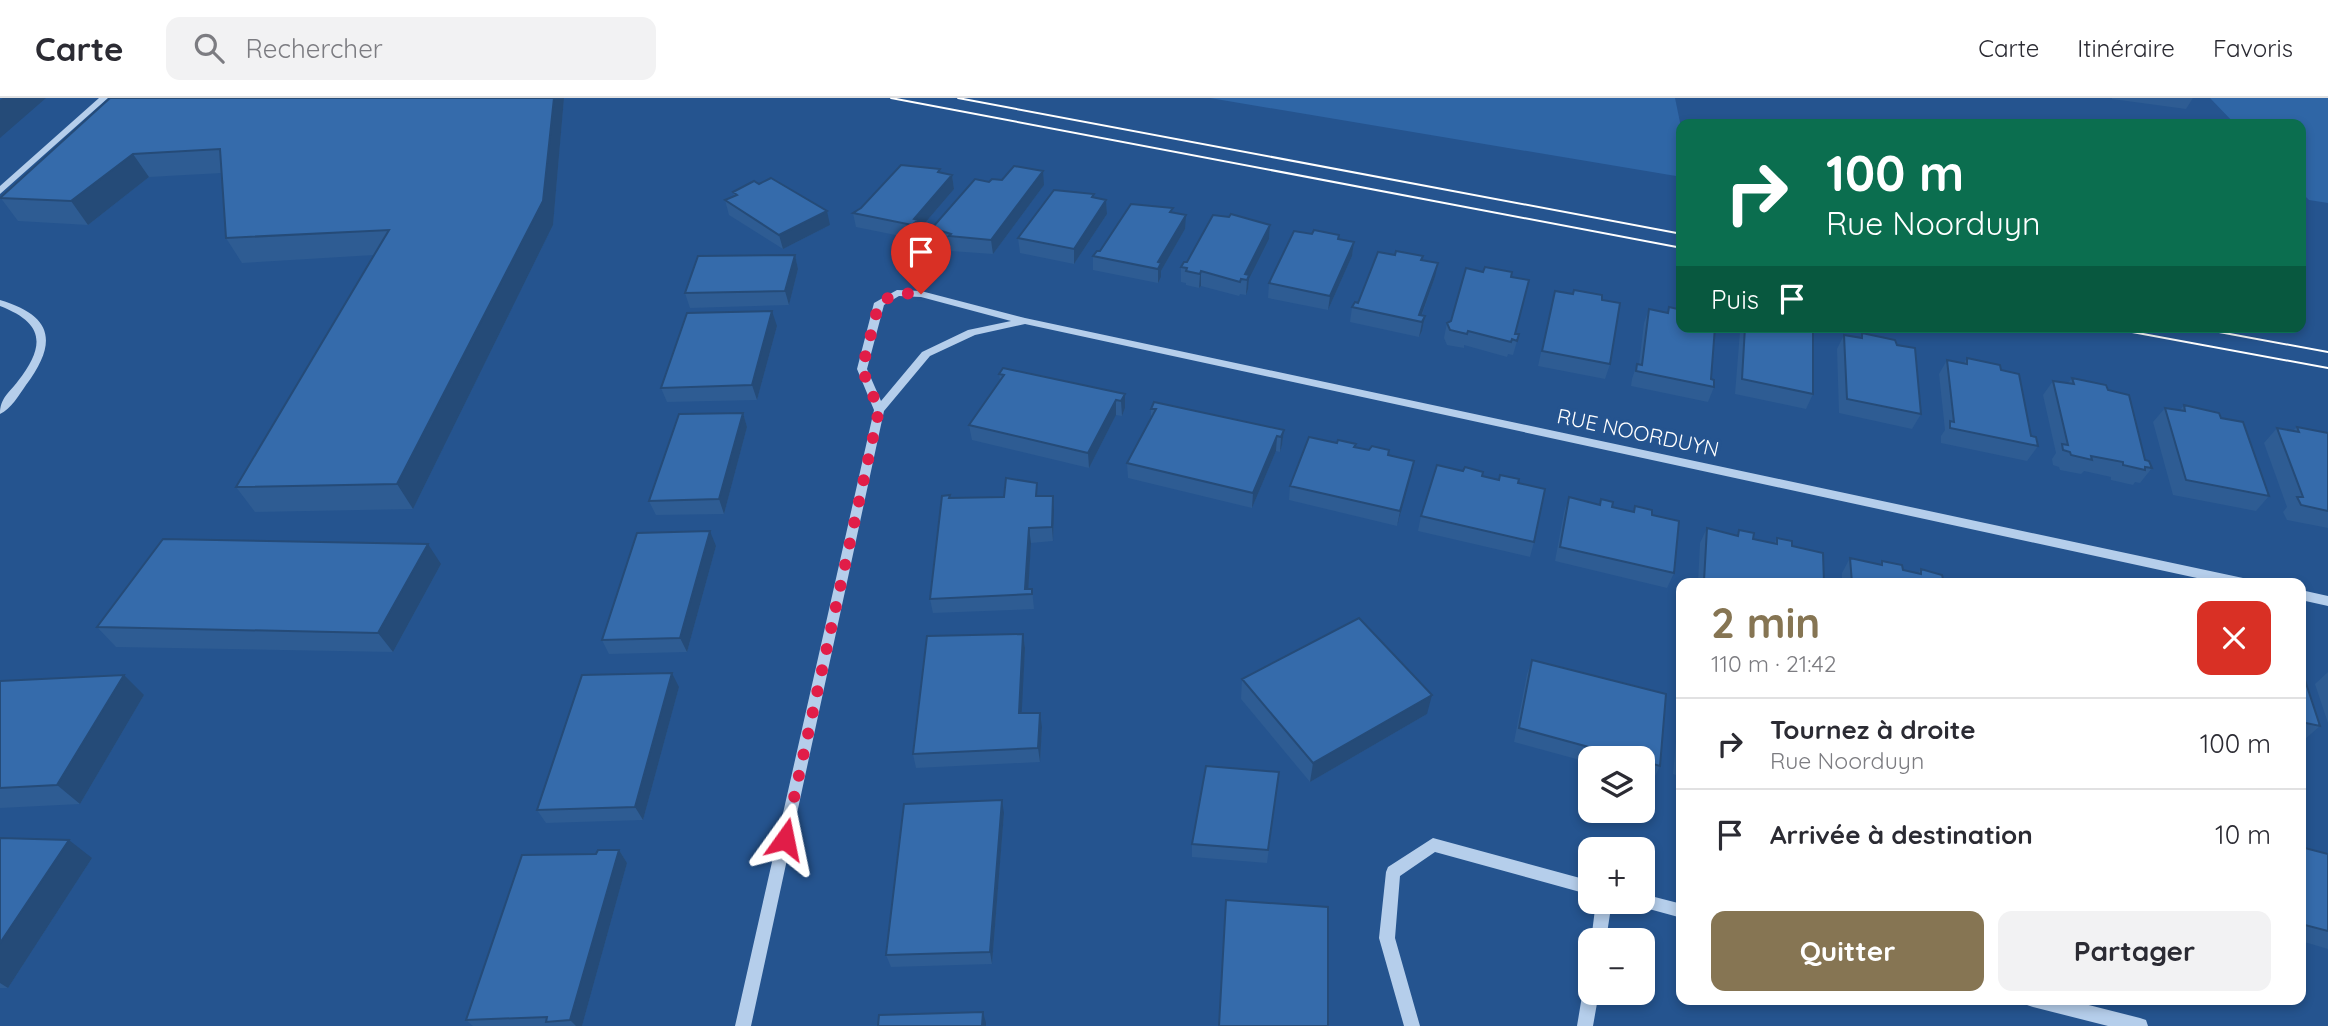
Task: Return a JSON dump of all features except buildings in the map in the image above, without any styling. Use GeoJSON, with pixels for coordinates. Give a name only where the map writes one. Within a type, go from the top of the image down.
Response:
{"type":"FeatureCollection","features":[{"type":"Feature","properties":{"kind":"street"},"geometry":{"type":"LineString","coordinates":[[0,191],[104,98]]}},
{"type":"Feature","properties":{"kind":"street","name":"RUE NOORDUYN"},"geometry":{"type":"LineString","coordinates":[[879,410],[862,369],[879,303],[897,293],[921,294],[1025,321],[2220,578]]}},
{"type":"Feature","properties":{"kind":"street"},"geometry":{"type":"LineString","coordinates":[[0,303],[31,317],[42,333],[43,344],[33,369],[0,410]]}},
{"type":"Feature","properties":{"kind":"street","name":"RUE NOORDUYN"},"geometry":{"type":"LineString","coordinates":[[743,1026],[879,410],[926,354],[972,332],[1025,321]]}},
{"type":"Feature","properties":{"kind":"street"},"geometry":{"type":"LineString","coordinates":[[2306,596],[2328,601]]}},
{"type":"Feature","properties":{"kind":"street"},"geometry":{"type":"LineString","coordinates":[[1412,1026],[1387,938],[1393,872],[1433,845],[1578,884]]}},
{"type":"Feature","properties":{"kind":"street"},"geometry":{"type":"LineString","coordinates":[[1655,904],[1676,909]]}},
{"type":"Feature","properties":{"kind":"street"},"geometry":{"type":"LineString","coordinates":[[1586,1026],[1589,1005]]}},
{"type":"Feature","properties":{"kind":"street"},"geometry":{"type":"LineString","coordinates":[[2057,1005],[2140,1026]]}},
{"type":"Feature","properties":{"kind":"shaded area"},"geometry":{"type":"Polygon","coordinates":[[[1210,98],[1675,98],[1679,119],[1676,119],[1676,176],[1210,98]]]}},
{"type":"Feature","properties":{"kind":"shaded area"},"geometry":{"type":"Polygon","coordinates":[[[2210,98],[2328,98],[2328,203],[2309,200],[2306,197],[2306,119],[2230,119],[2210,98]]]}},
{"type":"Feature","properties":{"kind":"tram line"},"geometry":{"type":"LineString","coordinates":[[891,98],[1676,247]]}},
{"type":"Feature","properties":{"kind":"tram line"},"geometry":{"type":"LineString","coordinates":[[958,98],[1676,233]]}},
{"type":"Feature","properties":{"kind":"tram line"},"geometry":{"type":"LineString","coordinates":[[2138,333],[2328,368]]}},
{"type":"Feature","properties":{"kind":"tram line"},"geometry":{"type":"LineString","coordinates":[[2225,333],[2328,352]]}},
{"type":"Feature","properties":{"kind":"route"},"geometry":{"type":"LineString","coordinates":[[785,839],[879,410],[862,369],[879,303],[897,293],[921,294]]}}]}
